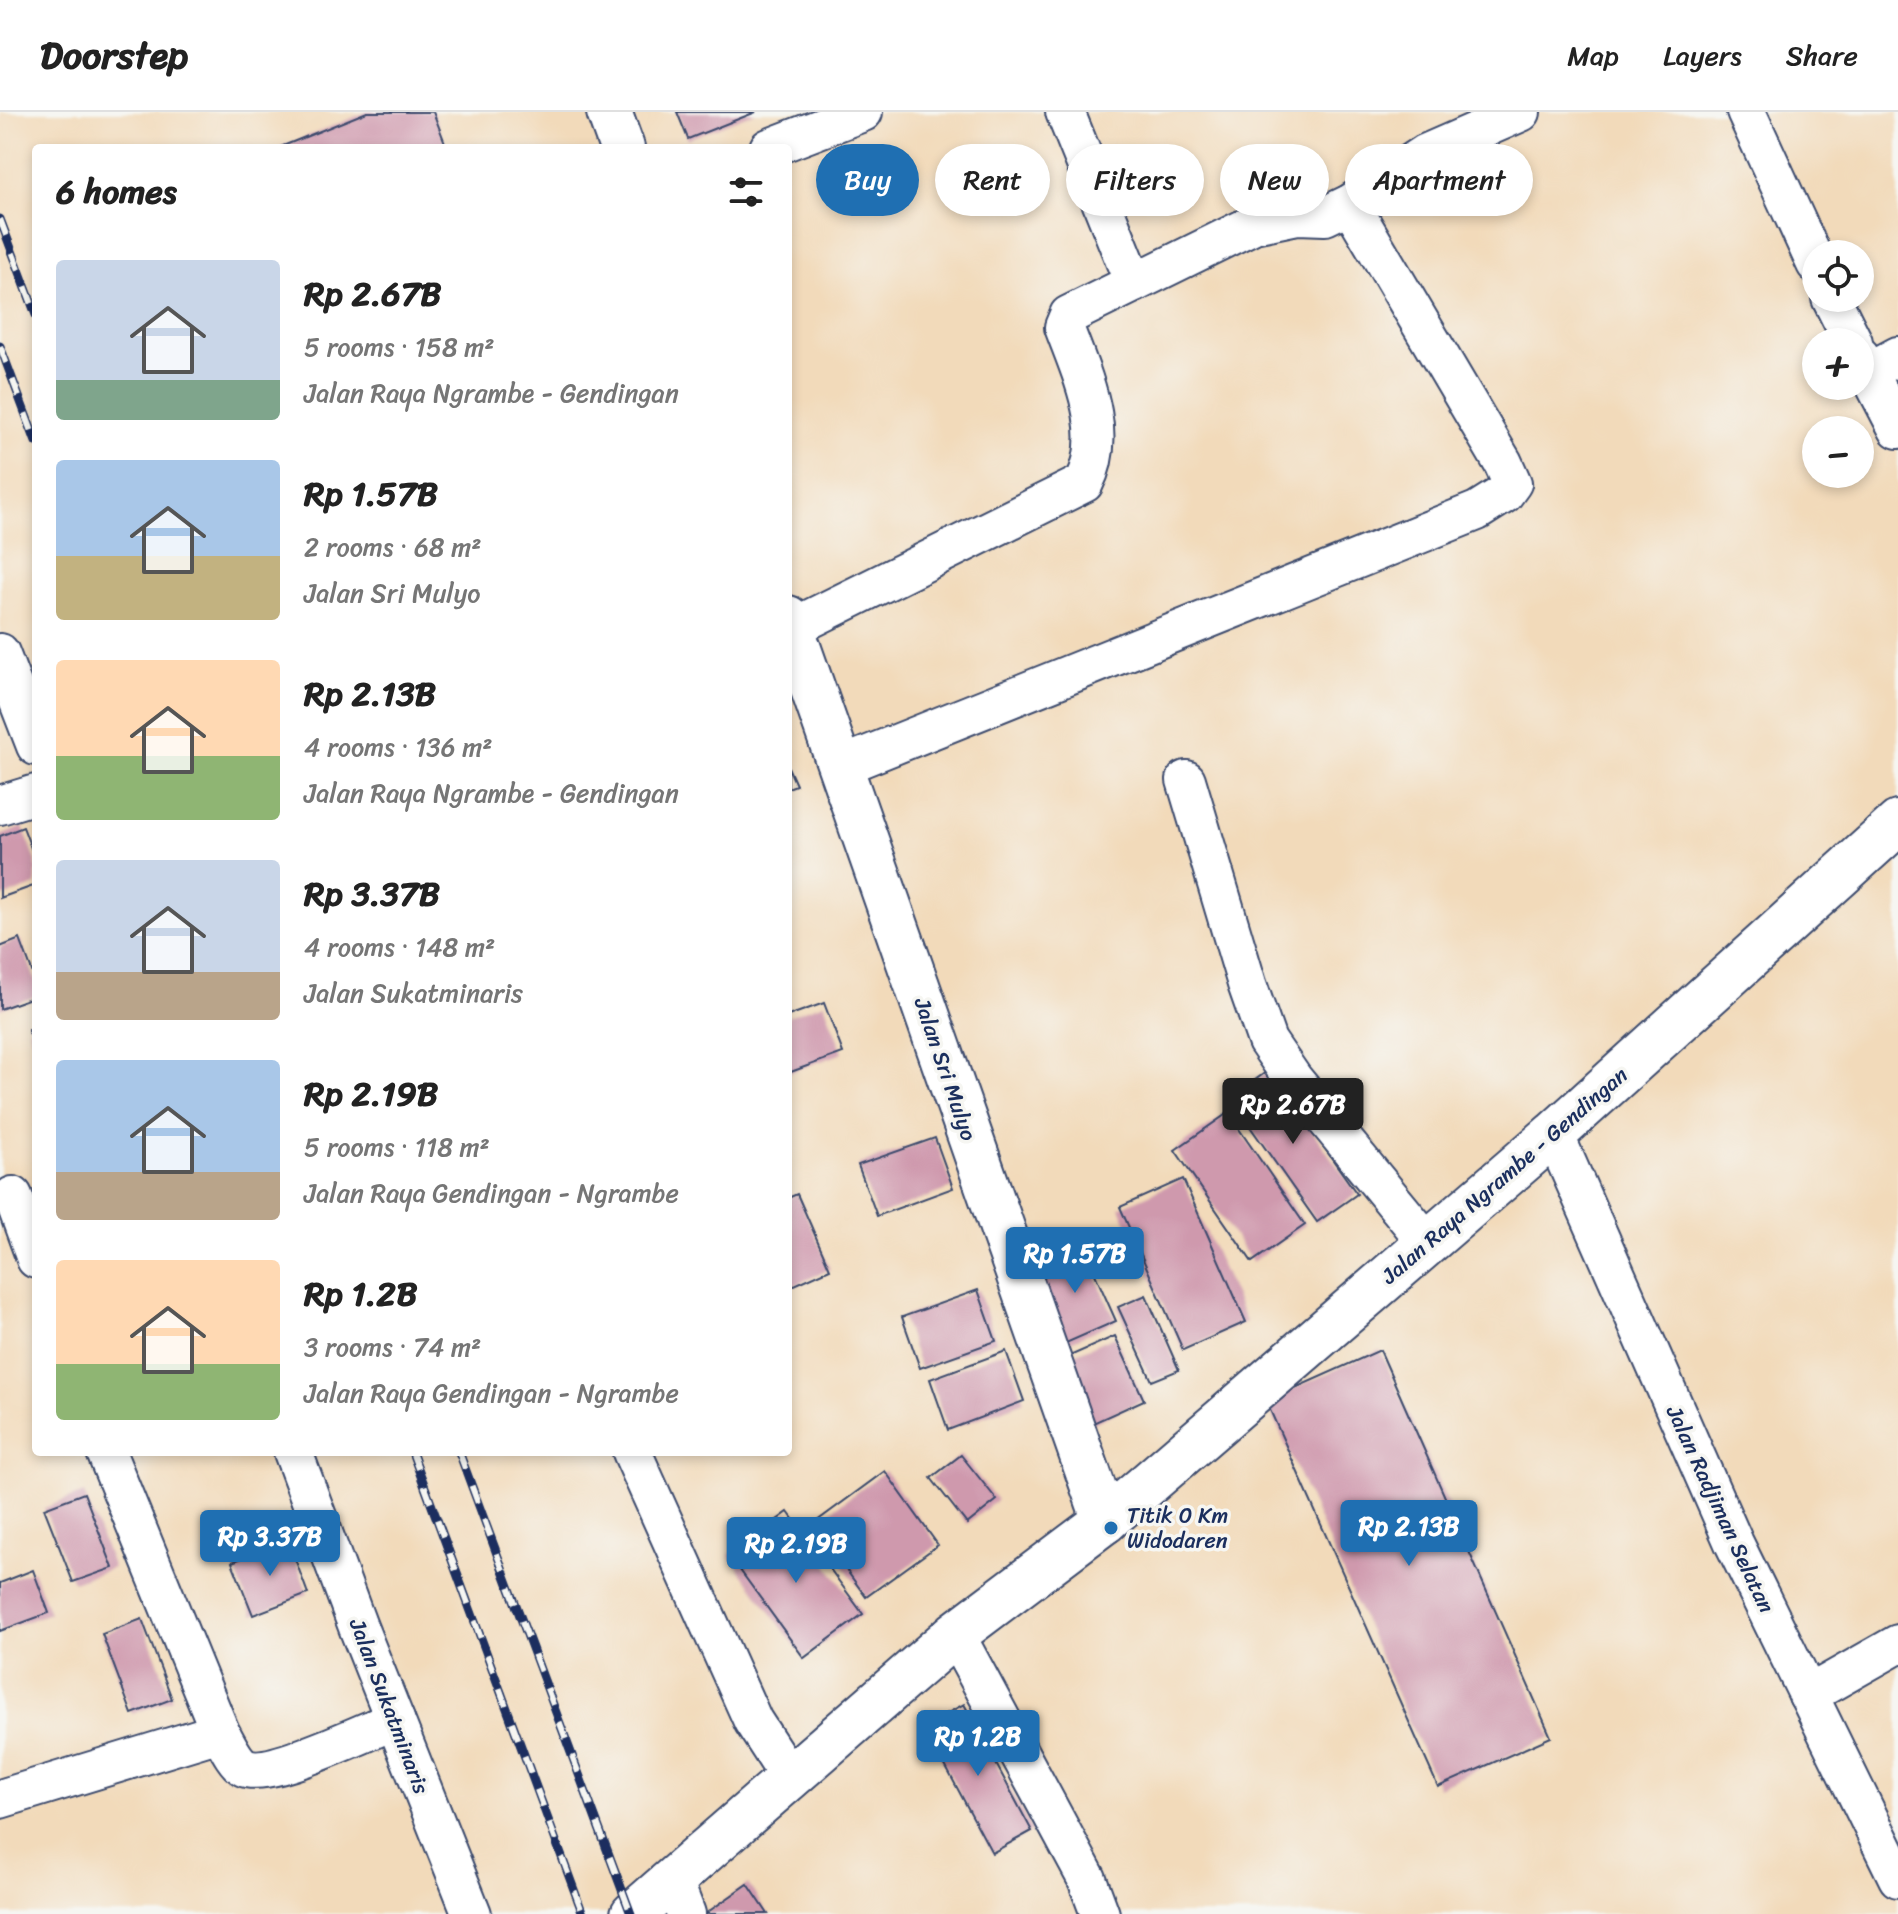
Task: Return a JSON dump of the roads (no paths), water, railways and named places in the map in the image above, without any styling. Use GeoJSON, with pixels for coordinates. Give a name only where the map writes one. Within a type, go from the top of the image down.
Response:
{"type":"FeatureCollection","features":[{"type":"Feature","properties":{"kind":"main road"},"geometry":{"type":"LineString","coordinates":[[609,112],[621,144]]}},
{"type":"Feature","properties":{"kind":"main road","name":"Jalan Sri Mulyo"},"geometry":{"type":"LineString","coordinates":[[792,629],[1105,1521]]}},
{"type":"Feature","properties":{"kind":"main road","name":"Jalan Raya Ngrambe - Gendingan"},"geometry":{"type":"LineString","coordinates":[[633,1914],[680,1897],[790,1778],[955,1634],[1105,1521],[1554,1134],[1898,823]]}},
{"type":"Feature","properties":{"kind":"street"},"geometry":{"type":"LineString","coordinates":[[779,144],[863,112]]}},
{"type":"Feature","properties":{"kind":"street"},"geometry":{"type":"LineString","coordinates":[[1065,112],[1134,283]]}},
{"type":"Feature","properties":{"kind":"street"},"geometry":{"type":"LineString","coordinates":[[1448,144],[1521,112]]}},
{"type":"Feature","properties":{"kind":"street"},"geometry":{"type":"LineString","coordinates":[[1746,112],[1805,240]]}},
{"type":"Feature","properties":{"kind":"street"},"geometry":{"type":"LineString","coordinates":[[792,622],[1084,483],[1093,467],[1095,432],[1091,407],[1064,327],[1069,315],[1254,224],[1298,215],[1325,216],[1345,206]]}},
{"type":"Feature","properties":{"kind":"street"},"geometry":{"type":"LineString","coordinates":[[839,767],[1477,511],[1504,494],[1512,483],[1503,463],[1357,216]]}},
{"type":"Feature","properties":{"kind":"street"},"geometry":{"type":"LineString","coordinates":[[1874,366],[1898,429]]}},
{"type":"Feature","properties":{"kind":"street"},"geometry":{"type":"LineString","coordinates":[[0,653],[32,736]]}},
{"type":"Feature","properties":{"kind":"street"},"geometry":{"type":"LineString","coordinates":[[1186,780],[1267,1041],[1293,1079],[1427,1242]]}},
{"type":"Feature","properties":{"kind":"street"},"geometry":{"type":"LineString","coordinates":[[0,805],[32,795]]}},
{"type":"Feature","properties":{"kind":"street","name":"Jalan Radjiman Selatan"},"geometry":{"type":"LineString","coordinates":[[1554,1134],[1734,1543],[1898,1878]]}},
{"type":"Feature","properties":{"kind":"street"},"geometry":{"type":"LineString","coordinates":[[16,1195],[32,1246]]}},
{"type":"Feature","properties":{"kind":"street"},"geometry":{"type":"LineString","coordinates":[[108,1456],[220,1732],[240,1765],[254,1770],[276,1767],[395,1720]]}},
{"type":"Feature","properties":{"kind":"street","name":"Jalan Sukatminaris"},"geometry":{"type":"LineString","coordinates":[[295,1456],[472,1914]]}},
{"type":"Feature","properties":{"kind":"street"},"geometry":{"type":"LineString","coordinates":[[634,1456],[753,1721],[790,1778]]}},
{"type":"Feature","properties":{"kind":"street"},"geometry":{"type":"LineString","coordinates":[[955,1634],[1087,1879],[1100,1914]]}},
{"type":"Feature","properties":{"kind":"street"},"geometry":{"type":"LineString","coordinates":[[1808,1695],[1898,1644]]}},
{"type":"Feature","properties":{"kind":"street"},"geometry":{"type":"LineString","coordinates":[[0,1799],[220,1732]]}},
{"type":"Feature","properties":{"kind":"railway"},"geometry":{"type":"LineString","coordinates":[[0,219],[32,304]]}},
{"type":"Feature","properties":{"kind":"railway"},"geometry":{"type":"LineString","coordinates":[[0,346],[32,431]]}},
{"type":"Feature","properties":{"kind":"railway"},"geometry":{"type":"LineString","coordinates":[[413,1456],[583,1914]]}},
{"type":"Feature","properties":{"kind":"railway"},"geometry":{"type":"LineString","coordinates":[[460,1456],[631,1914]]}},
{"type":"Feature","properties":{"kind":"place","name":"Titik 0 Km Widodaren"},"geometry":{"type":"Point","coordinates":[1111,1528]}}]}
